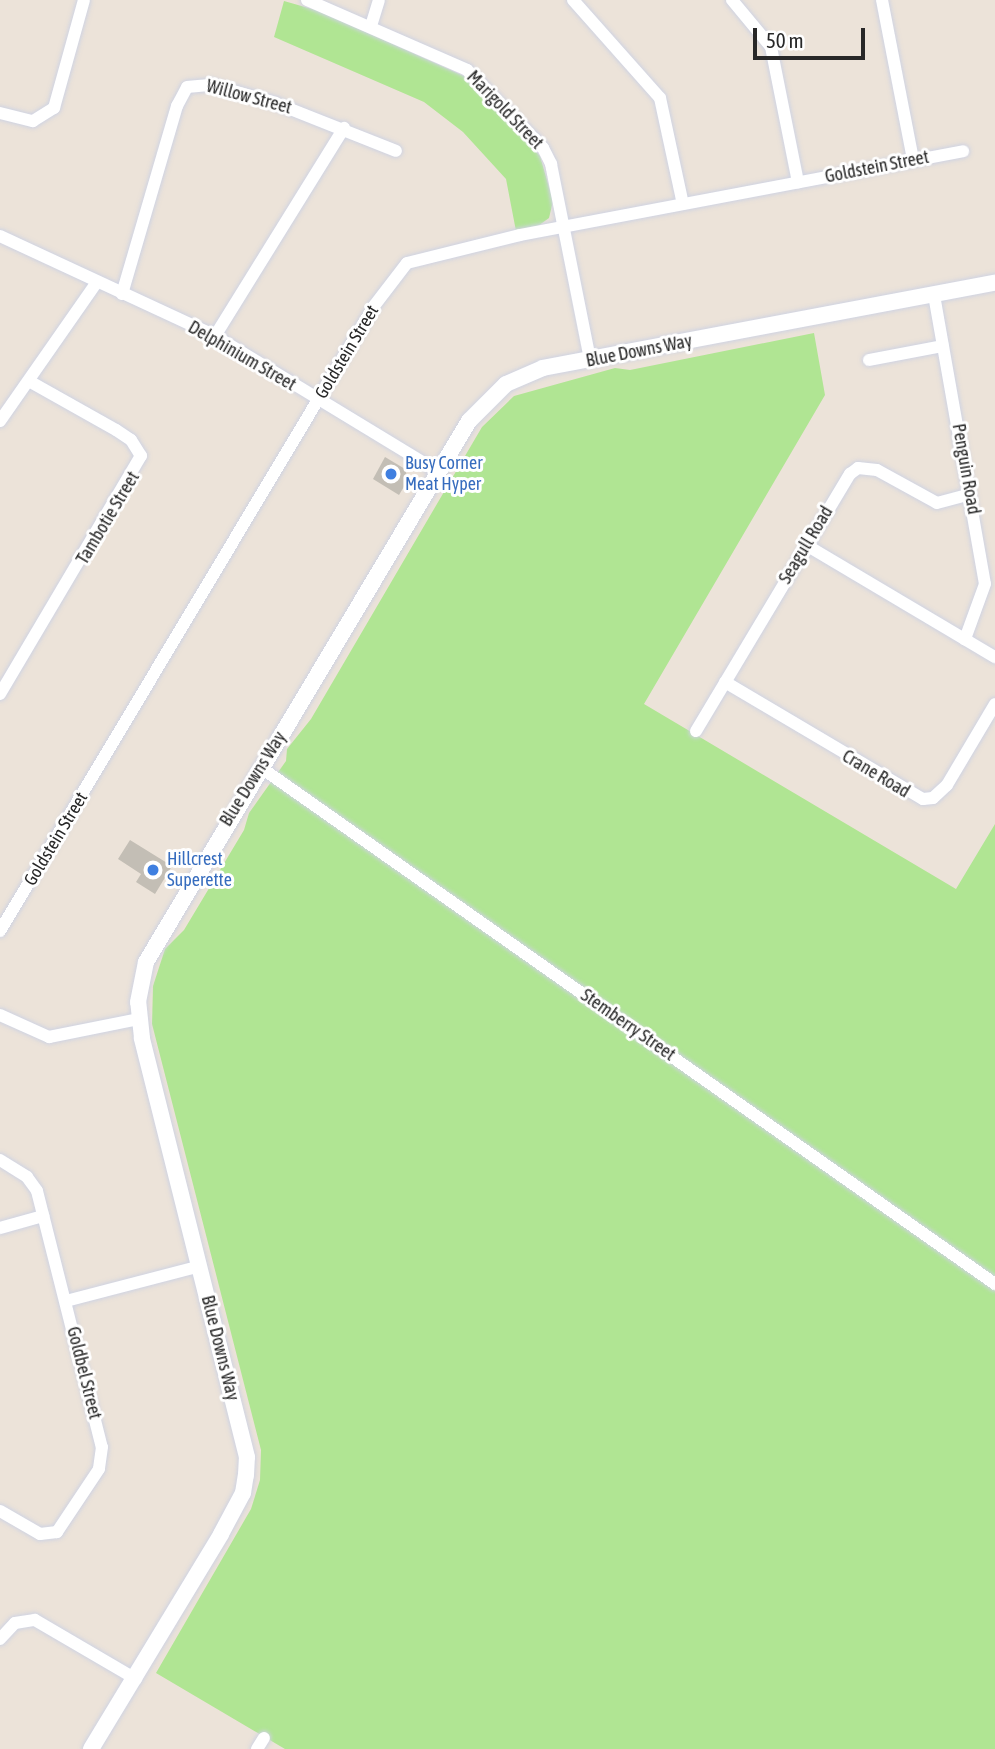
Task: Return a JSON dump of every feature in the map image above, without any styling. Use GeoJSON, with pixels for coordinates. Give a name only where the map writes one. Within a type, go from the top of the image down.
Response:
{"type":"FeatureCollection","features":[{"type":"Feature","properties":{"kind":"street"},"geometry":{"type":"LineString","coordinates":[[0,114],[33,121],[54,108],[84,0]]}},
{"type":"Feature","properties":{"kind":"street","name":"Marigold Street"},"geometry":{"type":"LineString","coordinates":[[307,0],[459,65],[479,80],[547,153],[590,360]]}},
{"type":"Feature","properties":{"kind":"street"},"geometry":{"type":"LineString","coordinates":[[371,26],[379,0]]}},
{"type":"Feature","properties":{"kind":"street"},"geometry":{"type":"LineString","coordinates":[[573,0],[660,97],[683,204]]}},
{"type":"Feature","properties":{"kind":"street"},"geometry":{"type":"LineString","coordinates":[[732,0],[771,47],[798,182]]}},
{"type":"Feature","properties":{"kind":"street"},"geometry":{"type":"LineString","coordinates":[[882,0],[913,160]]}},
{"type":"Feature","properties":{"kind":"street","name":"Willow Street"},"geometry":{"type":"LineString","coordinates":[[122,294],[177,106],[187,87],[212,85],[344,128],[396,151]]}},
{"type":"Feature","properties":{"kind":"street"},"geometry":{"type":"LineString","coordinates":[[215,337],[344,128]]}},
{"type":"Feature","properties":{"kind":"street","name":"Goldstein Street"},"geometry":{"type":"LineString","coordinates":[[0,931],[374,306],[407,263],[563,227],[963,151]]}},
{"type":"Feature","properties":{"kind":"street","name":"Delphinium Street"},"geometry":{"type":"LineString","coordinates":[[0,236],[215,337],[439,472]]}},
{"type":"Feature","properties":{"kind":"street"},"geometry":{"type":"LineString","coordinates":[[0,421],[97,282]]}},
{"type":"Feature","properties":{"kind":"street","name":"Blue Downs Way"},"geometry":{"type":"LineString","coordinates":[[91,1749],[222,1534],[243,1493],[247,1475],[247,1457],[138,1019],[141,982],[153,944],[469,421],[492,394],[524,374],[995,283]]}},
{"type":"Feature","properties":{"kind":"street","name":"Penguin Road"},"geometry":{"type":"LineString","coordinates":[[934,295],[985,584],[965,639]]}},
{"type":"Feature","properties":{"kind":"street"},"geometry":{"type":"LineString","coordinates":[[869,360],[943,346]]}},
{"type":"Feature","properties":{"kind":"street","name":"Tambotie Street"},"geometry":{"type":"LineString","coordinates":[[0,694],[141,456],[131,440],[29,381]]}},
{"type":"Feature","properties":{"kind":"street","name":"Seagull Road"},"geometry":{"type":"LineString","coordinates":[[696,731],[844,481],[858,468],[877,470],[937,503],[970,495]]}},
{"type":"Feature","properties":{"kind":"street"},"geometry":{"type":"LineString","coordinates":[[806,545],[995,657]]}},
{"type":"Feature","properties":{"kind":"street","name":"Crane Road"},"geometry":{"type":"LineString","coordinates":[[725,682],[923,799],[933,797],[947,785],[995,704]]}},
{"type":"Feature","properties":{"kind":"street","name":"Stemberry Street"},"geometry":{"type":"LineString","coordinates":[[260,767],[995,1284]]}},
{"type":"Feature","properties":{"kind":"street"},"geometry":{"type":"LineString","coordinates":[[0,1015],[49,1037],[138,1019]]}},
{"type":"Feature","properties":{"kind":"street","name":"Goldbel Street"},"geometry":{"type":"LineString","coordinates":[[0,1160],[32,1181],[101,1440],[101,1462],[57,1532],[40,1534],[0,1511]]}},
{"type":"Feature","properties":{"kind":"street"},"geometry":{"type":"LineString","coordinates":[[0,1228],[43,1216]]}},
{"type":"Feature","properties":{"kind":"street"},"geometry":{"type":"LineString","coordinates":[[65,1301],[200,1266]]}},
{"type":"Feature","properties":{"kind":"street"},"geometry":{"type":"LineString","coordinates":[[0,1639],[15,1623],[35,1620],[136,1679]]}},
{"type":"Feature","properties":{"kind":"green space"},"geometry":{"type":"Polygon","coordinates":[[[284,1],[319,11],[466,77],[540,156],[553,201],[549,218],[538,226],[516,231],[506,179],[463,132],[424,102],[274,37],[284,1]]]}},
{"type":"Feature","properties":{"kind":"green space"},"geometry":{"type":"Polygon","coordinates":[[[814,333],[825,395],[644,704],[956,889],[995,824],[995,1749],[285,1749],[156,1673],[251,1509],[260,1480],[261,1450],[152,1024],[153,986],[165,949],[184,930],[244,830],[249,813],[286,761],[287,749],[311,719],[482,427],[514,396],[615,368],[630,370],[814,333]]]}},
{"type":"Feature","properties":{"kind":"building","name":"Busy Corner Meat Hyper"},"geometry":{"type":"Polygon","coordinates":[[[385,457],[405,469],[408,480],[399,495],[373,479],[385,457]]]}},
{"type":"Feature","properties":{"kind":"building","name":"Hillcrest Superette"},"geometry":{"type":"Polygon","coordinates":[[[130,840],[172,866],[155,894],[136,882],[141,874],[118,859],[130,840]]]}},
{"type":"Feature","properties":{"kind":"place","name":"Busy Corner Meat Hyper"},"geometry":{"type":"Point","coordinates":[391,474]}},
{"type":"Feature","properties":{"kind":"place","name":"Hillcrest Superette"},"geometry":{"type":"Point","coordinates":[153,870]}}]}
